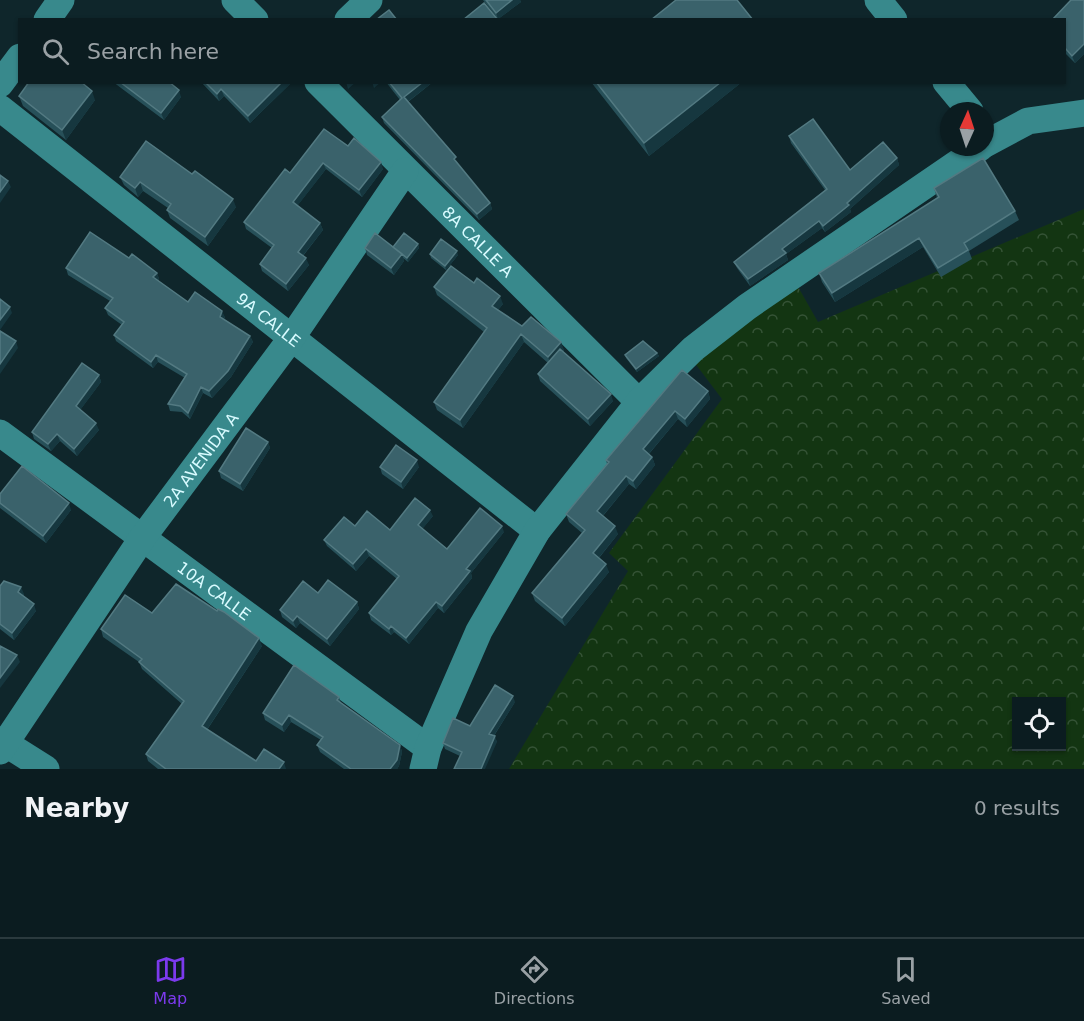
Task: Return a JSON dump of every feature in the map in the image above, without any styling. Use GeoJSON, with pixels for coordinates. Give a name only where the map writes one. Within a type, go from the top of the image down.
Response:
{"type":"FeatureCollection","features":[{"type":"Feature","properties":{"kind":"street"},"geometry":{"type":"LineString","coordinates":[[48,18],[61,0]]}},
{"type":"Feature","properties":{"kind":"street"},"geometry":{"type":"LineString","coordinates":[[235,0],[253,18]]}},
{"type":"Feature","properties":{"kind":"street"},"geometry":{"type":"LineString","coordinates":[[350,18],[369,0]]}},
{"type":"Feature","properties":{"kind":"street"},"geometry":{"type":"LineString","coordinates":[[878,0],[892,18]]}},
{"type":"Feature","properties":{"kind":"street"},"geometry":{"type":"LineString","coordinates":[[0,84],[18,60]]}},
{"type":"Feature","properties":{"kind":"street","name":"8A CALLE A"},"geometry":{"type":"LineString","coordinates":[[320,84],[639,402]]}},
{"type":"Feature","properties":{"kind":"street"},"geometry":{"type":"LineString","coordinates":[[948,84],[963,102]]}},
{"type":"Feature","properties":{"kind":"street","name":"9A CALLE"},"geometry":{"type":"LineString","coordinates":[[0,108],[290,340],[537,531]]}},
{"type":"Feature","properties":{"kind":"street"},"geometry":{"type":"LineString","coordinates":[[994,136],[1028,121],[1084,113]]}},
{"type":"Feature","properties":{"kind":"street"},"geometry":{"type":"LineString","coordinates":[[425,758],[479,632],[537,531],[639,402],[693,349],[747,307],[963,156]]}},
{"type":"Feature","properties":{"kind":"street","name":"2A AVENIDA A"},"geometry":{"type":"LineString","coordinates":[[2,745],[143,537],[290,340],[405,171]]}},
{"type":"Feature","properties":{"kind":"street","name":"10A CALLE"},"geometry":{"type":"LineString","coordinates":[[0,433],[143,537],[425,758]]}},
{"type":"Feature","properties":{"kind":"street"},"geometry":{"type":"LineString","coordinates":[[2,745],[46,769]]}},
{"type":"Feature","properties":{"kind":"green space"},"geometry":{"type":"Polygon","coordinates":[[[1084,209],[1084,769],[509,769],[628,571],[609,553],[722,399],[694,362],[797,285],[818,322],[1084,209]]]}},
{"type":"Feature","properties":{"kind":"building"},"geometry":{"type":"Polygon","coordinates":[[[486,0],[512,0],[496,13],[486,0]]]}},
{"type":"Feature","properties":{"kind":"building"},"geometry":{"type":"Polygon","coordinates":[[[676,0],[737,0],[751,18],[654,18],[676,0]]]}},
{"type":"Feature","properties":{"kind":"building"},"geometry":{"type":"Polygon","coordinates":[[[1071,0],[1084,0],[1084,44],[1072,56],[1066,49],[1066,18],[1054,18],[1071,0]]]}},
{"type":"Feature","properties":{"kind":"building"},"geometry":{"type":"Polygon","coordinates":[[[484,3],[496,18],[465,18],[484,3]]]}},
{"type":"Feature","properties":{"kind":"building"},"geometry":{"type":"Polygon","coordinates":[[[389,10],[395,18],[379,18],[389,10]]]}},
{"type":"Feature","properties":{"kind":"building"},"geometry":{"type":"Polygon","coordinates":[[[28,84],[83,84],[92,91],[62,130],[19,96],[28,84]]]}},
{"type":"Feature","properties":{"kind":"building"},"geometry":{"type":"Polygon","coordinates":[[[123,84],[172,84],[179,90],[161,113],[123,84]]]}},
{"type":"Feature","properties":{"kind":"building"},"geometry":{"type":"Polygon","coordinates":[[[207,84],[280,84],[248,116],[221,89],[217,94],[207,84]]]}},
{"type":"Feature","properties":{"kind":"building"},"geometry":{"type":"Polygon","coordinates":[[[391,84],[420,84],[404,97],[456,157],[454,159],[490,203],[477,214],[382,117],[402,98],[391,84]]]}},
{"type":"Feature","properties":{"kind":"building"},"geometry":{"type":"Polygon","coordinates":[[[598,84],[718,84],[644,143],[598,84]]]}},
{"type":"Feature","properties":{"kind":"building"},"geometry":{"type":"Polygon","coordinates":[[[813,119],[850,170],[883,142],[897,158],[847,203],[849,205],[823,226],[819,221],[782,249],[786,253],[748,279],[734,262],[827,189],[789,136],[813,119]]]}},
{"type":"Feature","properties":{"kind":"building"},"geometry":{"type":"Polygon","coordinates":[[[324,129],[348,146],[354,138],[381,162],[359,190],[323,163],[293,202],[320,223],[298,252],[306,258],[286,284],[260,264],[274,245],[244,222],[285,169],[290,173],[324,129]]]}},
{"type":"Feature","properties":{"kind":"building"},"geometry":{"type":"Polygon","coordinates":[[[146,141],[192,174],[195,171],[233,199],[205,237],[167,210],[171,204],[140,182],[135,188],[120,177],[146,141]]]}},
{"type":"Feature","properties":{"kind":"building"},"geometry":{"type":"Polygon","coordinates":[[[983,158],[1015,211],[964,243],[968,250],[938,268],[919,238],[832,293],[819,273],[939,197],[934,188],[983,158]]]}},
{"type":"Feature","properties":{"kind":"building"},"geometry":{"type":"Polygon","coordinates":[[[0,175],[8,181],[0,192],[0,175]]]}},
{"type":"Feature","properties":{"kind":"building"},"geometry":{"type":"Polygon","coordinates":[[[90,232],[129,258],[132,254],[157,273],[153,277],[188,302],[195,292],[222,311],[220,317],[250,336],[228,371],[209,391],[201,387],[188,413],[180,406],[168,404],[187,374],[156,355],[151,362],[114,335],[124,322],[105,308],[113,298],[66,268],[90,232]]]}},
{"type":"Feature","properties":{"kind":"building"},"geometry":{"type":"Polygon","coordinates":[[[375,233],[402,254],[391,268],[365,248],[375,233]]]}},
{"type":"Feature","properties":{"kind":"building"},"geometry":{"type":"Polygon","coordinates":[[[404,233],[418,244],[407,258],[393,247],[404,233]]]}},
{"type":"Feature","properties":{"kind":"building"},"geometry":{"type":"Polygon","coordinates":[[[441,239],[457,251],[445,266],[430,254],[441,239]]]}},
{"type":"Feature","properties":{"kind":"building"},"geometry":{"type":"Polygon","coordinates":[[[451,266],[474,283],[477,278],[500,296],[492,306],[522,326],[531,317],[561,342],[548,357],[521,334],[460,420],[434,402],[487,328],[434,287],[451,266]]]}},
{"type":"Feature","properties":{"kind":"building"},"geometry":{"type":"Polygon","coordinates":[[[0,299],[10,307],[0,320],[0,299]]]}},
{"type":"Feature","properties":{"kind":"building"},"geometry":{"type":"Polygon","coordinates":[[[0,331],[16,341],[0,364],[0,331]]]}},
{"type":"Feature","properties":{"kind":"building"},"geometry":{"type":"Polygon","coordinates":[[[643,341],[657,353],[636,369],[625,355],[643,341]]]}},
{"type":"Feature","properties":{"kind":"building"},"geometry":{"type":"Polygon","coordinates":[[[560,349],[611,394],[588,419],[538,374],[560,349]]]}},
{"type":"Feature","properties":{"kind":"building"},"geometry":{"type":"Polygon","coordinates":[[[82,363],[99,375],[76,406],[96,423],[74,449],[57,434],[48,444],[32,432],[82,363]]]}},
{"type":"Feature","properties":{"kind":"building"},"geometry":{"type":"Polygon","coordinates":[[[682,370],[708,391],[685,419],[675,411],[643,449],[652,457],[633,481],[626,476],[597,511],[615,526],[593,553],[606,564],[562,618],[532,593],[585,530],[566,514],[609,462],[606,460],[682,370]]]}},
{"type":"Feature","properties":{"kind":"building"},"geometry":{"type":"Polygon","coordinates":[[[246,428],[268,442],[240,484],[219,471],[246,428]]]}},
{"type":"Feature","properties":{"kind":"building"},"geometry":{"type":"Polygon","coordinates":[[[396,445],[417,460],[401,482],[380,467],[396,445]]]}},
{"type":"Feature","properties":{"kind":"building"},"geometry":{"type":"Polygon","coordinates":[[[22,466],[69,503],[43,536],[0,503],[0,494],[22,466]]]}},
{"type":"Feature","properties":{"kind":"building"},"geometry":{"type":"Polygon","coordinates":[[[415,498],[430,510],[418,525],[447,549],[480,508],[502,526],[466,569],[470,571],[442,606],[436,602],[406,638],[391,626],[389,629],[369,613],[399,576],[366,549],[353,564],[324,540],[344,517],[355,526],[367,511],[390,530],[415,498]]]}},
{"type":"Feature","properties":{"kind":"building"},"geometry":{"type":"Polygon","coordinates":[[[328,580],[357,602],[327,639],[297,616],[293,621],[280,610],[303,581],[318,593],[328,580]]]}},
{"type":"Feature","properties":{"kind":"building"},"geometry":{"type":"Polygon","coordinates":[[[4,581],[21,587],[18,592],[34,604],[12,633],[0,624],[0,586],[4,581]]]}},
{"type":"Feature","properties":{"kind":"building"},"geometry":{"type":"Polygon","coordinates":[[[176,584],[217,611],[218,609],[224,612],[259,638],[202,726],[256,761],[264,749],[284,762],[279,769],[166,769],[146,754],[184,701],[139,662],[142,659],[101,629],[125,595],[152,613],[176,584]]]}},
{"type":"Feature","properties":{"kind":"building"},"geometry":{"type":"Polygon","coordinates":[[[0,646],[17,655],[0,678],[0,646]]]}},
{"type":"Feature","properties":{"kind":"building"},"geometry":{"type":"Polygon","coordinates":[[[294,665],[339,697],[337,700],[400,745],[397,760],[390,769],[351,769],[317,745],[323,737],[289,715],[282,725],[263,713],[294,665]]]}},
{"type":"Feature","properties":{"kind":"building"},"geometry":{"type":"Polygon","coordinates":[[[495,685],[513,696],[489,734],[495,736],[481,769],[454,769],[462,752],[443,743],[453,718],[470,726],[495,685]]]}}]}
